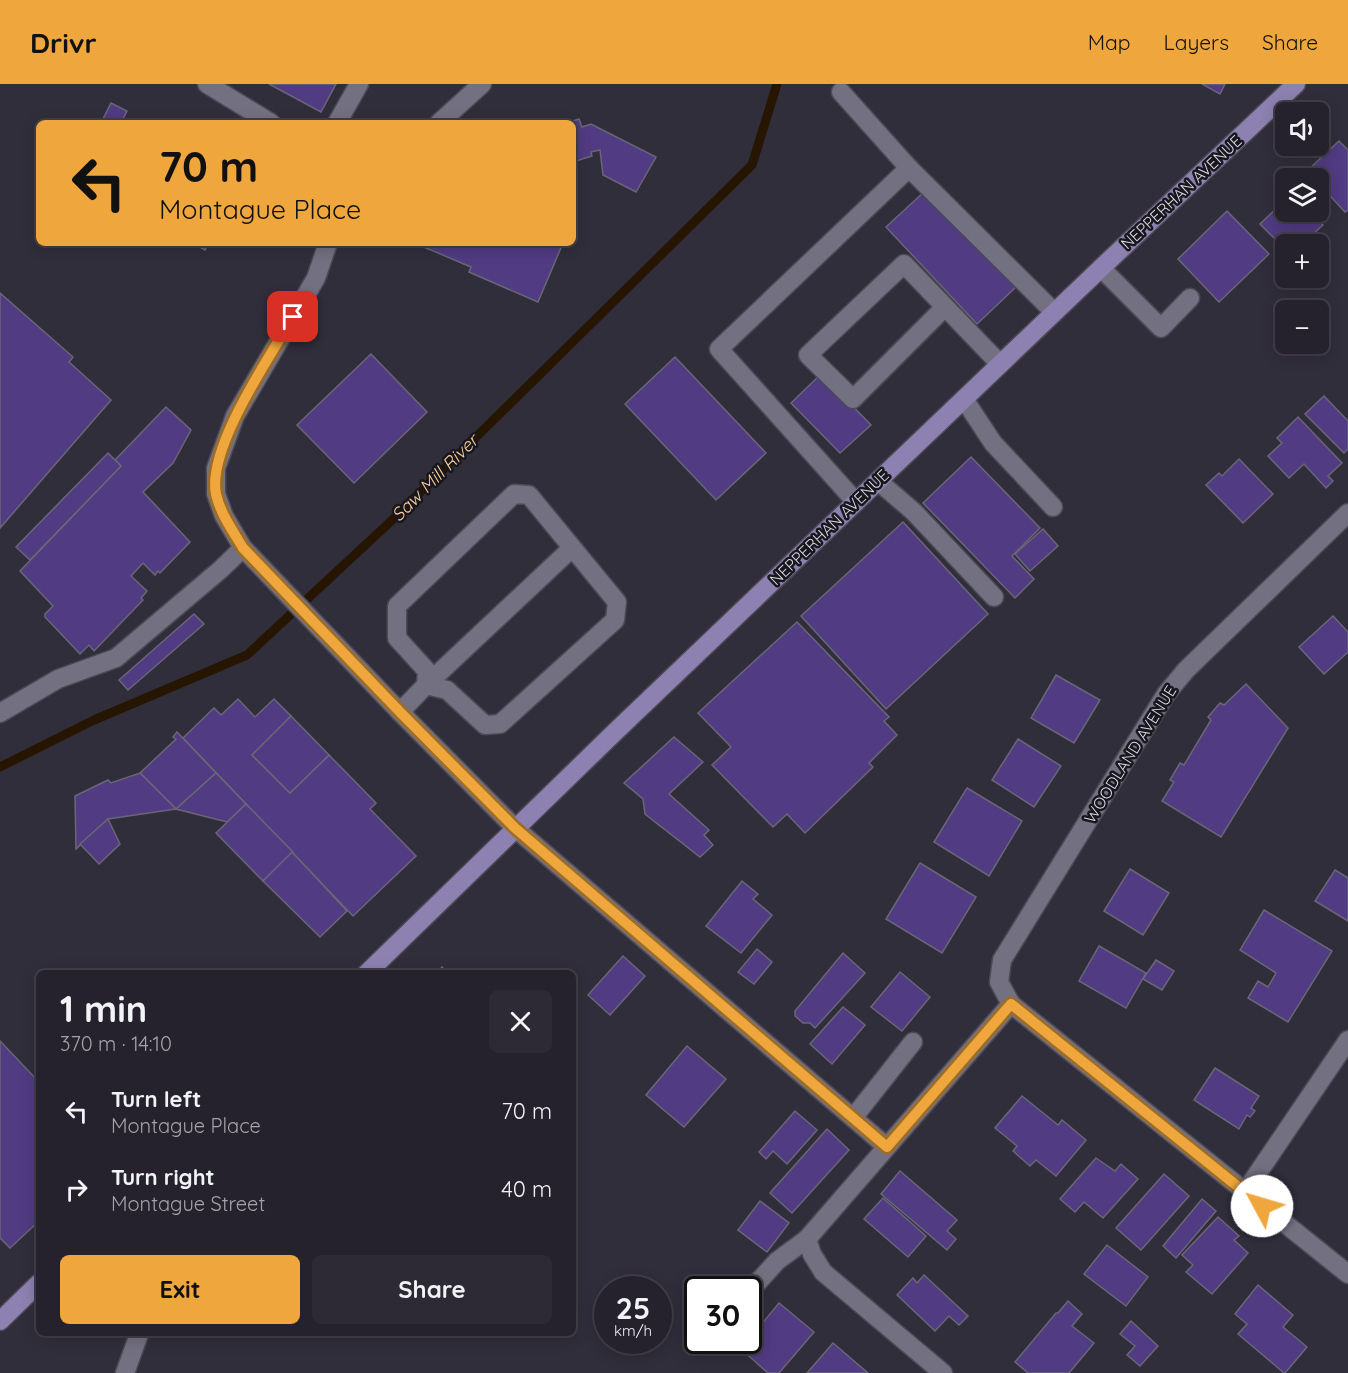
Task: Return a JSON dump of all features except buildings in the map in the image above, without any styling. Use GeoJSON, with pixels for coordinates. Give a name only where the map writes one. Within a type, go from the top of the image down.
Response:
{"type":"FeatureCollection","features":[{"type":"Feature","properties":{"kind":"main road","name":"NEPPERHAN AVENUE"},"geometry":{"type":"LineString","coordinates":[[370,970],[515,828],[1054,312],[1296,84]]}},
{"type":"Feature","properties":{"kind":"main road"},"geometry":{"type":"LineString","coordinates":[[0,1321],[36,1286]]}},
{"type":"Feature","properties":{"kind":"street"},"geometry":{"type":"LineString","coordinates":[[207,84],[266,120]]}},
{"type":"Feature","properties":{"kind":"street"},"geometry":{"type":"LineString","coordinates":[[339,120],[358,84]]}},
{"type":"Feature","properties":{"kind":"street"},"geometry":{"type":"LineString","coordinates":[[442,120],[482,84]]}},
{"type":"Feature","properties":{"kind":"street"},"geometry":{"type":"LineString","coordinates":[[841,92],[909,168],[1054,312]]}},
{"type":"Feature","properties":{"kind":"street"},"geometry":{"type":"LineString","coordinates":[[856,502],[719,350],[909,168]]}},
{"type":"Feature","properties":{"kind":"street"},"geometry":{"type":"LineString","coordinates":[[327,246],[316,278],[235,416],[216,468],[216,494],[224,516],[243,548],[515,828],[887,1147]]}},
{"type":"Feature","properties":{"kind":"street"},"geometry":{"type":"LineString","coordinates":[[945,307],[853,399],[808,355],[904,264],[1000,364]]}},
{"type":"Feature","properties":{"kind":"street"},"geometry":{"type":"LineString","coordinates":[[1101,268],[1161,328],[1190,298]]}},
{"type":"Feature","properties":{"kind":"street"},"geometry":{"type":"LineString","coordinates":[[964,399],[993,443],[1053,507]]}},
{"type":"Feature","properties":{"kind":"street"},"geometry":{"type":"LineString","coordinates":[[878,481],[914,512],[994,597]]}},
{"type":"Feature","properties":{"kind":"street"},"geometry":{"type":"LineString","coordinates":[[514,494],[529,495],[617,602],[615,620],[500,724],[485,725],[447,690],[426,685],[427,671],[397,638],[397,606],[514,494]]}},
{"type":"Feature","properties":{"kind":"street","name":"WOODLAND AVENUE"},"geometry":{"type":"LineString","coordinates":[[1011,1004],[999,982],[1002,960],[1166,694],[1186,670],[1348,513]]}},
{"type":"Feature","properties":{"kind":"street"},"geometry":{"type":"LineString","coordinates":[[0,713],[58,680],[116,658],[243,548]]}},
{"type":"Feature","properties":{"kind":"street"},"geometry":{"type":"LineString","coordinates":[[400,712],[572,548]]}},
{"type":"Feature","properties":{"kind":"street"},"geometry":{"type":"LineString","coordinates":[[762,1278],[777,1261],[807,1239],[1011,1004],[1348,1274]]}},
{"type":"Feature","properties":{"kind":"street"},"geometry":{"type":"LineString","coordinates":[[1245,1192],[1348,1040]]}},
{"type":"Feature","properties":{"kind":"street"},"geometry":{"type":"LineString","coordinates":[[853,1118],[913,1042]]}},
{"type":"Feature","properties":{"kind":"street"},"geometry":{"type":"LineString","coordinates":[[807,1239],[812,1254],[823,1272],[943,1373]]}},
{"type":"Feature","properties":{"kind":"street"},"geometry":{"type":"LineString","coordinates":[[125,1373],[138,1336]]}},
{"type":"Feature","properties":{"kind":"waterway","name":"Saw Mill River"},"geometry":{"type":"LineString","coordinates":[[0,767],[94,720],[247,655],[389,523],[752,165],[777,84]]}},
{"type":"Feature","properties":{"kind":"route"},"geometry":{"type":"LineString","coordinates":[[293,317],[235,416],[216,468],[216,494],[224,516],[243,548],[515,828],[887,1147],[1011,1004],[1262,1206]]}}]}
